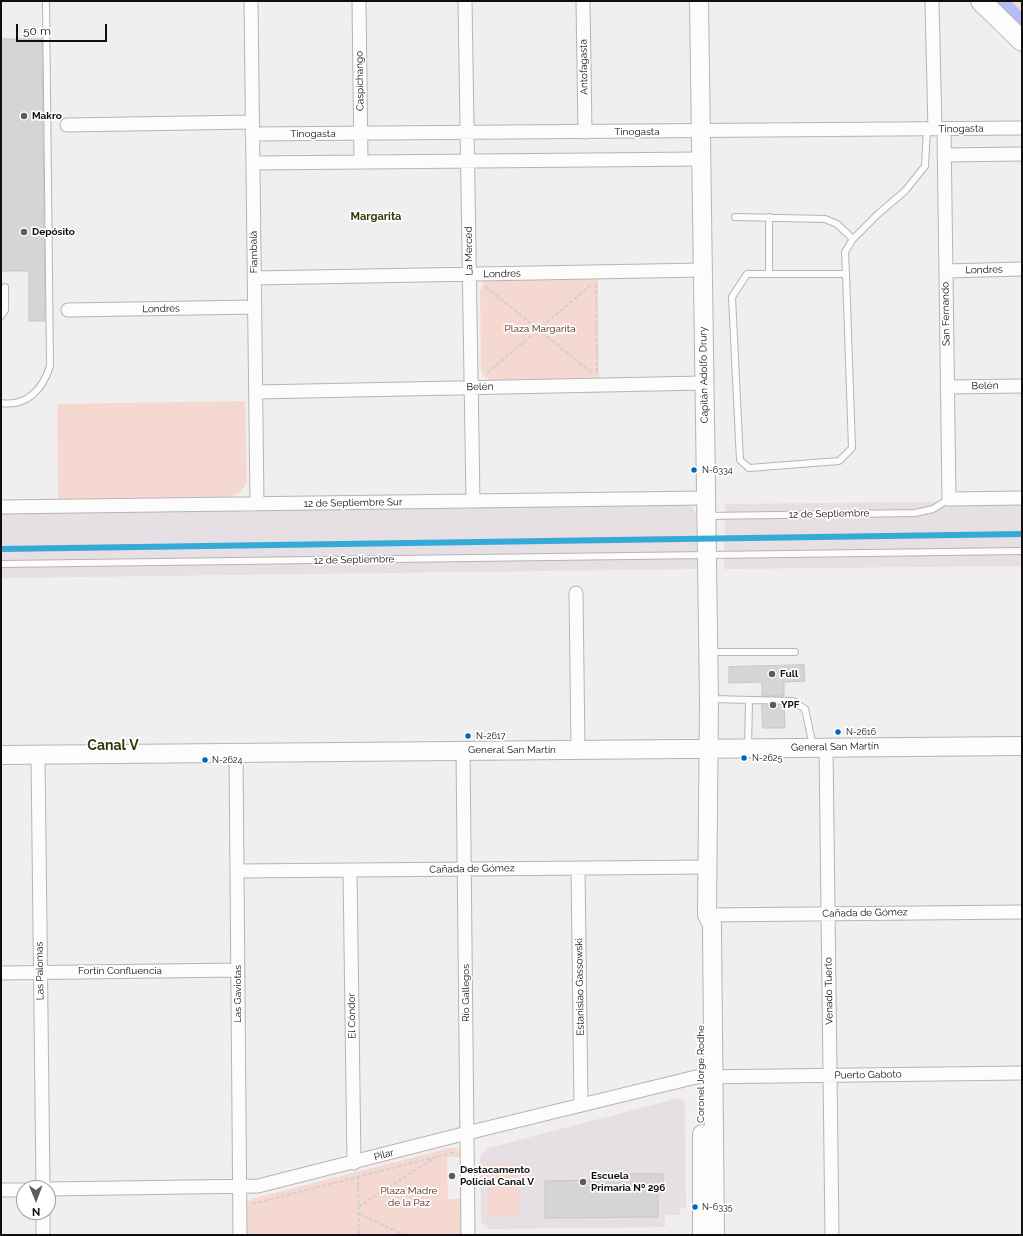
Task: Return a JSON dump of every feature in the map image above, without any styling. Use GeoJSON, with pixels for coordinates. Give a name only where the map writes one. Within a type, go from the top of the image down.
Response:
{"type":"FeatureCollection","features":[{"type":"Feature","properties":{"kind":"main road","name":"Capitán Adolfo Drury"},"geometry":{"type":"LineString","coordinates":[[699,1],[709,699],[708,748]]}},
{"type":"Feature","properties":{"kind":"main road"},"geometry":{"type":"LineString","coordinates":[[981,1],[1022,42]]}},
{"type":"Feature","properties":{"kind":"main road","name":"General San Martín"},"geometry":{"type":"LineString","coordinates":[[1,755],[1022,746]]}},
{"type":"Feature","properties":{"kind":"main road","name":"Coronel Jorge Rodhe"},"geometry":{"type":"LineString","coordinates":[[702,1235],[712,931],[712,924],[707,915],[708,748]]}},
{"type":"Feature","properties":{"kind":"main road","name":"Coronel Jorge Rodhe"},"geometry":{"type":"LineString","coordinates":[[708,1076],[715,1235]]}},
{"type":"Feature","properties":{"kind":"street","name":"Fiambalá"},"geometry":{"type":"LineString","coordinates":[[251,1],[257,504]]}},
{"type":"Feature","properties":{"kind":"street","name":"Caspichango"},"geometry":{"type":"LineString","coordinates":[[359,1],[361,162]]}},
{"type":"Feature","properties":{"kind":"street","name":"La Merced"},"geometry":{"type":"LineString","coordinates":[[465,1],[473,501]]}},
{"type":"Feature","properties":{"kind":"street","name":"Antofagasta"},"geometry":{"type":"LineString","coordinates":[[583,1],[585,132]]}},
{"type":"Feature","properties":{"kind":"street","name":"San Fernando"},"geometry":{"type":"LineString","coordinates":[[932,1],[935,129],[944,155],[949,500]]}},
{"type":"Feature","properties":{"kind":"street","name":"Tinogasta"},"geometry":{"type":"LineString","coordinates":[[67,125],[252,128],[361,133],[701,132],[1022,128]]}},
{"type":"Feature","properties":{"kind":"street"},"geometry":{"type":"LineString","coordinates":[[944,155],[1022,154]]}},
{"type":"Feature","properties":{"kind":"street"},"geometry":{"type":"LineString","coordinates":[[253,163],[701,159]]}},
{"type":"Feature","properties":{"kind":"street","name":"Londres"},"geometry":{"type":"LineString","coordinates":[[946,271],[1022,269]]}},
{"type":"Feature","properties":{"kind":"street","name":"Londres"},"geometry":{"type":"LineString","coordinates":[[254,278],[702,270]]}},
{"type":"Feature","properties":{"kind":"street","name":"Londres"},"geometry":{"type":"LineString","coordinates":[[68,310],[255,307]]}},
{"type":"Feature","properties":{"kind":"street","name":"Belén"},"geometry":{"type":"LineString","coordinates":[[256,392],[704,383]]}},
{"type":"Feature","properties":{"kind":"street","name":"Belén"},"geometry":{"type":"LineString","coordinates":[[947,387],[1022,386]]}},
{"type":"Feature","properties":{"kind":"street","name":"12 de Septiembre Sur"},"geometry":{"type":"LineString","coordinates":[[1,508],[705,498]]}},
{"type":"Feature","properties":{"kind":"street"},"geometry":{"type":"LineString","coordinates":[[949,500],[1022,498]]}},
{"type":"Feature","properties":{"kind":"street"},"geometry":{"type":"LineString","coordinates":[[576,593],[578,750]]}},
{"type":"Feature","properties":{"kind":"street","name":"Venado Tuerto"},"geometry":{"type":"LineString","coordinates":[[820,748],[828,914],[832,1235]]}},
{"type":"Feature","properties":{"kind":"street","name":"Río Gallegos"},"geometry":{"type":"LineString","coordinates":[[463,751],[468,1235]]}},
{"type":"Feature","properties":{"kind":"street","name":"Las Gaviotas"},"geometry":{"type":"LineString","coordinates":[[236,753],[240,1235]]}},
{"type":"Feature","properties":{"kind":"street","name":"Las Palomas"},"geometry":{"type":"LineString","coordinates":[[38,755],[42,1180]]}},
{"type":"Feature","properties":{"kind":"street","name":"Cañada de Gómez"},"geometry":{"type":"LineString","coordinates":[[237,871],[707,867]]}},
{"type":"Feature","properties":{"kind":"street","name":"Estanislao Gassowski"},"geometry":{"type":"LineString","coordinates":[[578,868],[581,1105]]}},
{"type":"Feature","properties":{"kind":"street","name":"El Cóndor"},"geometry":{"type":"LineString","coordinates":[[350,870],[354,1163]]}},
{"type":"Feature","properties":{"kind":"street","name":"Cañada de Gómez"},"geometry":{"type":"LineString","coordinates":[[707,915],[1022,912]]}},
{"type":"Feature","properties":{"kind":"street","name":"Fortín Confluencia"},"geometry":{"type":"LineString","coordinates":[[1,972],[238,970]]}},
{"type":"Feature","properties":{"kind":"street","name":"Puerto Gaboto"},"geometry":{"type":"LineString","coordinates":[[708,1076],[1022,1073]]}},
{"type":"Feature","properties":{"kind":"street","name":"Pilar"},"geometry":{"type":"LineString","coordinates":[[56,1190],[240,1188],[266,1185],[467,1132],[708,1076]]}},
{"type":"Feature","properties":{"kind":"street"},"geometry":{"type":"LineString","coordinates":[[1,1190],[16,1190]]}},
{"type":"Feature","properties":{"kind":"street"},"geometry":{"type":"LineString","coordinates":[[43,1220],[43,1235]]}},
{"type":"Feature","properties":{"kind":"lane"},"geometry":{"type":"LineString","coordinates":[[1,403],[21,402],[33,395],[43,385],[50,366],[46,1]]}},
{"type":"Feature","properties":{"kind":"lane"},"geometry":{"type":"LineString","coordinates":[[846,274],[747,274],[743,283],[732,297],[740,460],[749,468],[839,461],[852,448],[846,274],[845,252],[853,239],[878,214],[905,191],[925,166],[935,129]]}},
{"type":"Feature","properties":{"kind":"lane"},"geometry":{"type":"LineString","coordinates":[[735,216],[825,219],[837,224],[853,239]]}},
{"type":"Feature","properties":{"kind":"lane"},"geometry":{"type":"LineString","coordinates":[[769,217],[769,274]]}},
{"type":"Feature","properties":{"kind":"lane"},"geometry":{"type":"LineString","coordinates":[[1,316],[4,310],[5,287]]}},
{"type":"Feature","properties":{"kind":"lane","name":"12 de Septiembre"},"geometry":{"type":"LineString","coordinates":[[706,516],[915,513],[933,509],[949,500]]}},
{"type":"Feature","properties":{"kind":"lane","name":"12 de Septiembre"},"geometry":{"type":"LineString","coordinates":[[1,564],[1022,552]]}},
{"type":"Feature","properties":{"kind":"lane"},"geometry":{"type":"LineString","coordinates":[[708,652],[795,652]]}},
{"type":"Feature","properties":{"kind":"lane"},"geometry":{"type":"LineString","coordinates":[[709,699],[793,701],[805,709],[820,748]]}},
{"type":"Feature","properties":{"kind":"lane"},"geometry":{"type":"LineString","coordinates":[[748,748],[749,701]]}},
{"type":"Feature","properties":{"kind":"path"},"geometry":{"type":"LineString","coordinates":[[586,283],[596,283]]}},
{"type":"Feature","properties":{"kind":"path"},"geometry":{"type":"LineString","coordinates":[[484,370],[488,374],[538,330],[596,283]]}},
{"type":"Feature","properties":{"kind":"path"},"geometry":{"type":"LineString","coordinates":[[596,283],[597,374]]}},
{"type":"Feature","properties":{"kind":"path"},"geometry":{"type":"LineString","coordinates":[[483,290],[486,286],[538,330],[597,374]]}},
{"type":"Feature","properties":{"kind":"path"},"geometry":{"type":"LineString","coordinates":[[587,375],[597,374]]}},
{"type":"Feature","properties":{"kind":"path"},"geometry":{"type":"LineString","coordinates":[[249,1208],[253,1202],[436,1156],[458,1151],[458,1157]]}},
{"type":"Feature","properties":{"kind":"path"},"geometry":{"type":"LineString","coordinates":[[358,1207],[436,1156]]}},
{"type":"Feature","properties":{"kind":"path"},"geometry":{"type":"LineString","coordinates":[[358,1176],[359,1235]]}},
{"type":"Feature","properties":{"kind":"path"},"geometry":{"type":"LineString","coordinates":[[358,1213],[404,1235]]}},
{"type":"Feature","properties":{"kind":"shaded area"},"geometry":{"type":"Polygon","coordinates":[[[1022,501],[1022,566],[724,569],[725,504],[1022,501]]]}},
{"type":"Feature","properties":{"kind":"shaded area"},"geometry":{"type":"Polygon","coordinates":[[[685,504],[692,507],[696,514],[697,569],[1,578],[1,514],[685,504]]]}},
{"type":"Feature","properties":{"kind":"shaded area","name":"Escuela Primaria Nº 296"},"geometry":{"type":"Polygon","coordinates":[[[679,1098],[685,1103],[686,1207],[680,1208],[680,1215],[665,1215],[665,1227],[489,1229],[481,1222],[480,1157],[488,1148],[679,1098]]]}},
{"type":"Feature","properties":{"kind":"green space"},"geometry":{"type":"Polygon","coordinates":[[[988,1],[1022,1],[1022,35],[988,1]]]}},
{"type":"Feature","properties":{"kind":"green space","name":"Plaza Margarita"},"geometry":{"type":"Polygon","coordinates":[[[598,279],[599,378],[491,380],[484,377],[481,370],[480,290],[483,283],[490,280],[598,279]]]}},
{"type":"Feature","properties":{"kind":"green space"},"geometry":{"type":"Polygon","coordinates":[[[245,401],[247,479],[243,489],[236,495],[229,497],[58,500],[57,404],[245,401]]]}},
{"type":"Feature","properties":{"kind":"green space","name":"Plaza Madre de la Paz"},"geometry":{"type":"Polygon","coordinates":[[[450,1148],[456,1148],[460,1151],[461,1157],[447,1157],[448,1199],[462,1199],[463,1235],[245,1235],[246,1203],[251,1199],[450,1148]]]}},
{"type":"Feature","properties":{"kind":"green space"},"geometry":{"type":"Polygon","coordinates":[[[487,1163],[519,1163],[520,1216],[487,1216],[487,1163]]]}},
{"type":"Feature","properties":{"kind":"building","name":"Makro"},"geometry":{"type":"Polygon","coordinates":[[[1,39],[42,39],[45,321],[29,321],[29,271],[1,271],[1,39]]]}},
{"type":"Feature","properties":{"kind":"building"},"geometry":{"type":"Polygon","coordinates":[[[804,665],[805,681],[784,682],[784,696],[762,696],[762,682],[729,683],[729,667],[804,665]]]}},
{"type":"Feature","properties":{"kind":"building"},"geometry":{"type":"Polygon","coordinates":[[[762,705],[784,705],[785,728],[763,728],[762,705]]]}},
{"type":"Feature","properties":{"kind":"building"},"geometry":{"type":"Polygon","coordinates":[[[600,1174],[663,1174],[663,1192],[658,1192],[658,1217],[545,1218],[545,1181],[600,1180],[600,1174]]]}},
{"type":"Feature","properties":{"kind":"waterway"},"geometry":{"type":"LineString","coordinates":[[1001,1],[1022,21]]}},
{"type":"Feature","properties":{"kind":"transit line"},"geometry":{"type":"LineString","coordinates":[[1,549],[1022,534]]}},
{"type":"Feature","properties":{"kind":"place","name":"Makro"},"geometry":{"type":"Point","coordinates":[24,116]}},
{"type":"Feature","properties":{"kind":"place","name":"Depósito"},"geometry":{"type":"Point","coordinates":[24,232]}},
{"type":"Feature","properties":{"kind":"place","name":"N-6334"},"geometry":{"type":"Point","coordinates":[694,470]}},
{"type":"Feature","properties":{"kind":"place","name":"Full"},"geometry":{"type":"Point","coordinates":[772,674]}},
{"type":"Feature","properties":{"kind":"place","name":"YPF"},"geometry":{"type":"Point","coordinates":[773,705]}},
{"type":"Feature","properties":{"kind":"place","name":"N-2616"},"geometry":{"type":"Point","coordinates":[838,732]}},
{"type":"Feature","properties":{"kind":"place","name":"N-2617"},"geometry":{"type":"Point","coordinates":[468,736]}},
{"type":"Feature","properties":{"kind":"place","name":"N-2625"},"geometry":{"type":"Point","coordinates":[744,758]}},
{"type":"Feature","properties":{"kind":"place","name":"N-2624"},"geometry":{"type":"Point","coordinates":[205,760]}},
{"type":"Feature","properties":{"kind":"place","name":"Destacamento Policial Canal V"},"geometry":{"type":"Point","coordinates":[452,1176]}},
{"type":"Feature","properties":{"kind":"place","name":"Escuela Primaria Nº 296"},"geometry":{"type":"Point","coordinates":[583,1182]}},
{"type":"Feature","properties":{"kind":"place","name":"N-6335"},"geometry":{"type":"Point","coordinates":[695,1207]}},
{"type":"Feature","properties":{"kind":"district","name":"Margarita"},"geometry":{"type":"Point","coordinates":[376,217]}},
{"type":"Feature","properties":{"kind":"district","name":"Canal V"},"geometry":{"type":"Point","coordinates":[113,746]}}]}
